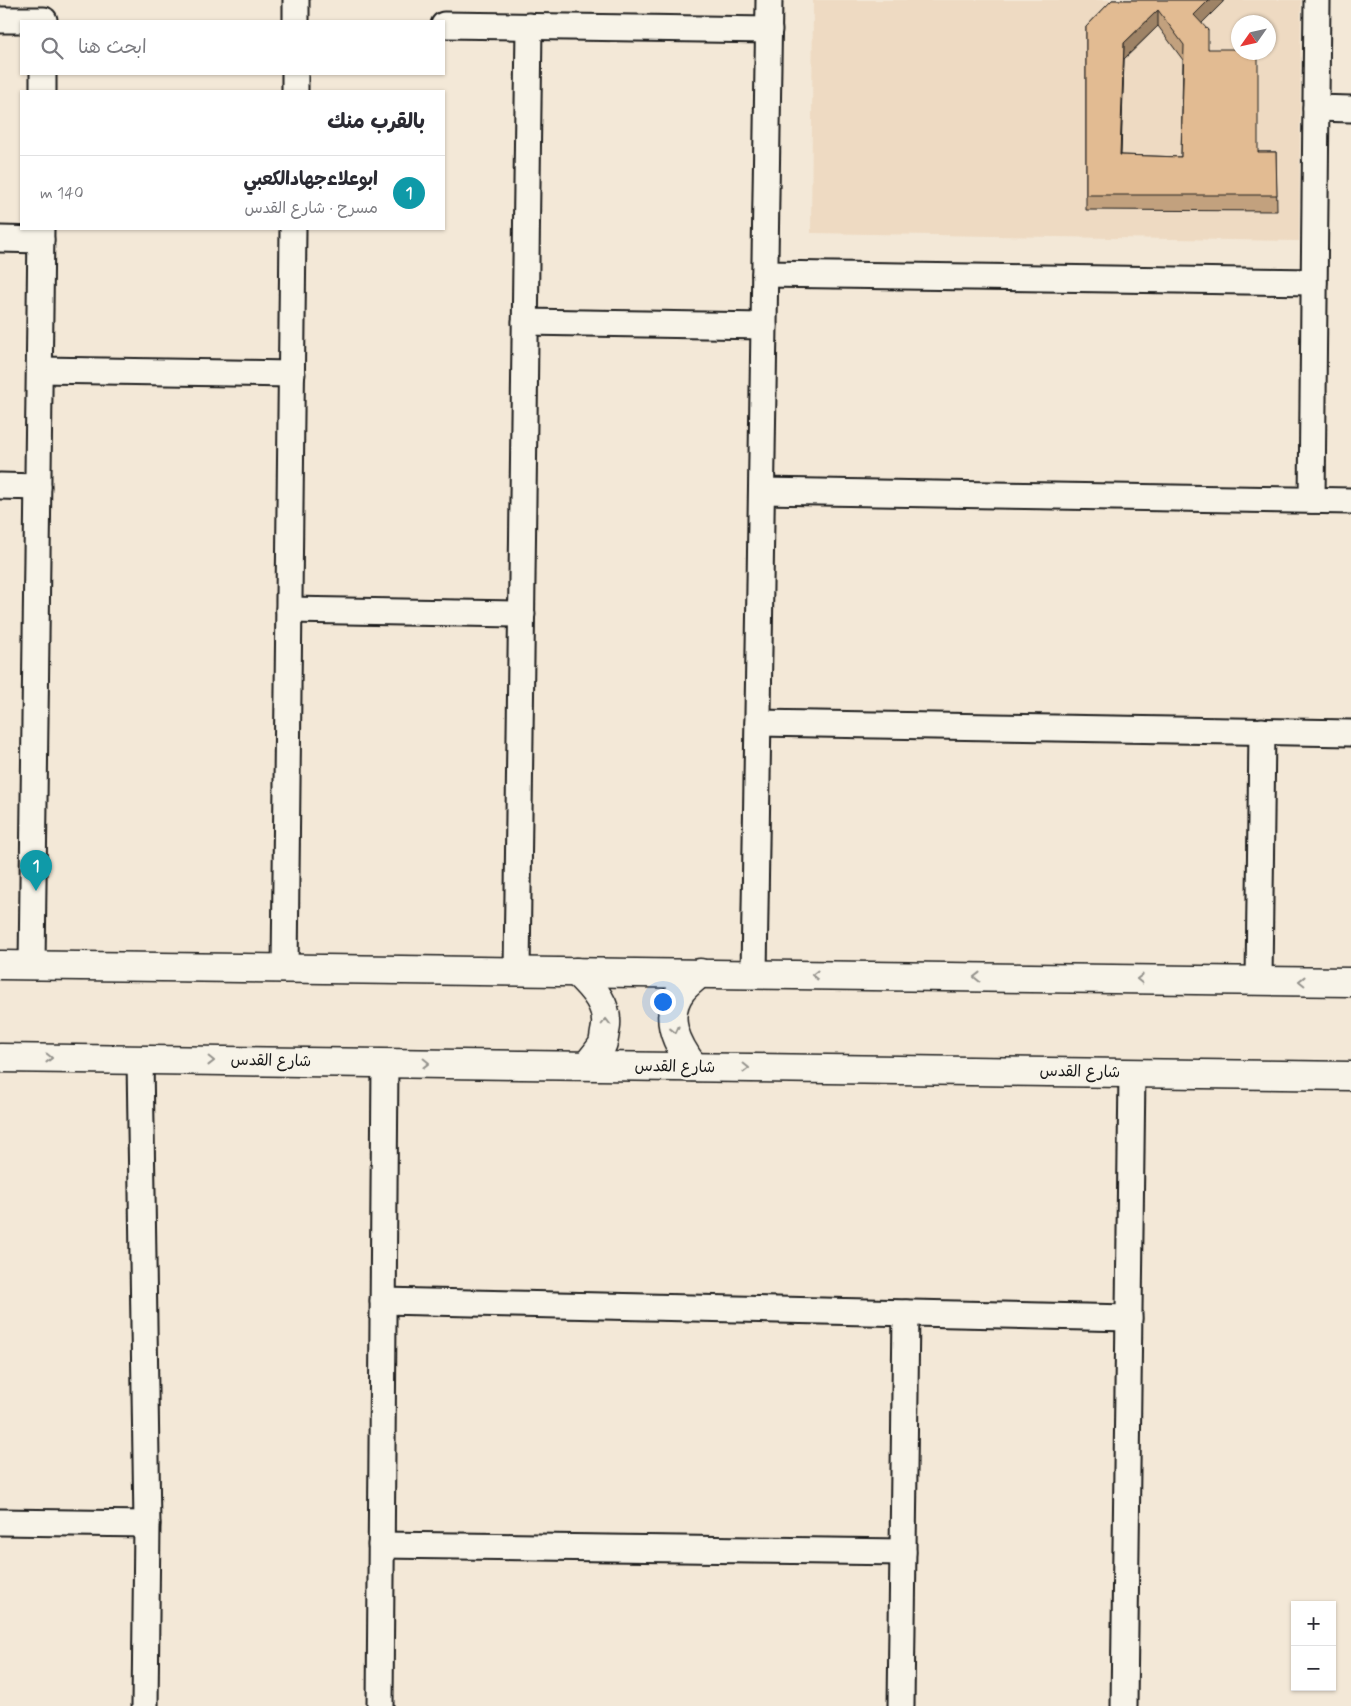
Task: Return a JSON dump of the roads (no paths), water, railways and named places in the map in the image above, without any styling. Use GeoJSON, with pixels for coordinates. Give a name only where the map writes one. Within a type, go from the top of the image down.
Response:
{"type":"FeatureCollection","features":[{"type":"Feature","properties":{"kind":"main road"},"geometry":{"type":"LineString","coordinates":[[0,965],[1351,982]]}},
{"type":"Feature","properties":{"kind":"main road"},"geometry":{"type":"LineString","coordinates":[[576,972],[593,988],[602,1002],[606,1014],[606,1027],[602,1045],[587,1066]]}},
{"type":"Feature","properties":{"kind":"main road"},"geometry":{"type":"LineString","coordinates":[[694,1067],[681,1050],[672,1022],[674,1008],[682,991],[700,974]]}},
{"type":"Feature","properties":{"kind":"main road","name":"شارع القدس"},"geometry":{"type":"LineString","coordinates":[[0,1058],[1351,1076]]}},
{"type":"Feature","properties":{"kind":"street"},"geometry":{"type":"LineString","coordinates":[[296,0],[296,20]]}},
{"type":"Feature","properties":{"kind":"street"},"geometry":{"type":"LineString","coordinates":[[754,974],[769,0]]}},
{"type":"Feature","properties":{"kind":"street"},"geometry":{"type":"LineString","coordinates":[[1312,500],[1317,0]]}},
{"type":"Feature","properties":{"kind":"street"},"geometry":{"type":"LineString","coordinates":[[0,20],[44,14]]}},
{"type":"Feature","properties":{"kind":"street"},"geometry":{"type":"LineString","coordinates":[[445,24],[769,30]]}},
{"type":"Feature","properties":{"kind":"street"},"geometry":{"type":"LineString","coordinates":[[517,971],[529,26]]}},
{"type":"Feature","properties":{"kind":"street"},"geometry":{"type":"LineString","coordinates":[[43,75],[43,90]]}},
{"type":"Feature","properties":{"kind":"street"},"geometry":{"type":"LineString","coordinates":[[295,75],[295,90]]}},
{"type":"Feature","properties":{"kind":"street"},"geometry":{"type":"LineString","coordinates":[[1316,108],[1351,109]]}},
{"type":"Feature","properties":{"kind":"street"},"geometry":{"type":"LineString","coordinates":[[284,968],[293,230]]}},
{"type":"Feature","properties":{"kind":"street"},"geometry":{"type":"LineString","coordinates":[[0,239],[41,234],[32,965]]}},
{"type":"Feature","properties":{"kind":"street"},"geometry":{"type":"LineString","coordinates":[[765,274],[1314,282]]}},
{"type":"Feature","properties":{"kind":"street"},"geometry":{"type":"LineString","coordinates":[[525,322],[764,326]]}},
{"type":"Feature","properties":{"kind":"street"},"geometry":{"type":"LineString","coordinates":[[40,370],[292,374]]}},
{"type":"Feature","properties":{"kind":"street"},"geometry":{"type":"LineString","coordinates":[[0,486],[38,487]]}},
{"type":"Feature","properties":{"kind":"street"},"geometry":{"type":"LineString","coordinates":[[762,491],[1351,501]]}},
{"type":"Feature","properties":{"kind":"street"},"geometry":{"type":"LineString","coordinates":[[289,610],[522,614]]}},
{"type":"Feature","properties":{"kind":"street"},"geometry":{"type":"LineString","coordinates":[[758,723],[1351,733]]}},
{"type":"Feature","properties":{"kind":"street"},"geometry":{"type":"LineString","coordinates":[[1259,981],[1262,731]]}},
{"type":"Feature","properties":{"kind":"street"},"geometry":{"type":"LineString","coordinates":[[140,1060],[147,1524],[145,1706]]}},
{"type":"Feature","properties":{"kind":"street"},"geometry":{"type":"LineString","coordinates":[[380,1706],[384,1063]]}},
{"type":"Feature","properties":{"kind":"street"},"geometry":{"type":"LineString","coordinates":[[1124,1706],[1132,1073]]}},
{"type":"Feature","properties":{"kind":"street"},"geometry":{"type":"LineString","coordinates":[[383,1301],[1129,1318]]}},
{"type":"Feature","properties":{"kind":"street"},"geometry":{"type":"LineString","coordinates":[[901,1706],[906,1313]]}},
{"type":"Feature","properties":{"kind":"street"},"geometry":{"type":"LineString","coordinates":[[0,1522],[147,1524]]}},
{"type":"Feature","properties":{"kind":"street"},"geometry":{"type":"LineString","coordinates":[[381,1545],[903,1552]]}},
{"type":"Feature","properties":{"kind":"place","name":"ابوعلاءجهادالكعبي"},"geometry":{"type":"Point","coordinates":[36,891]}}]}
